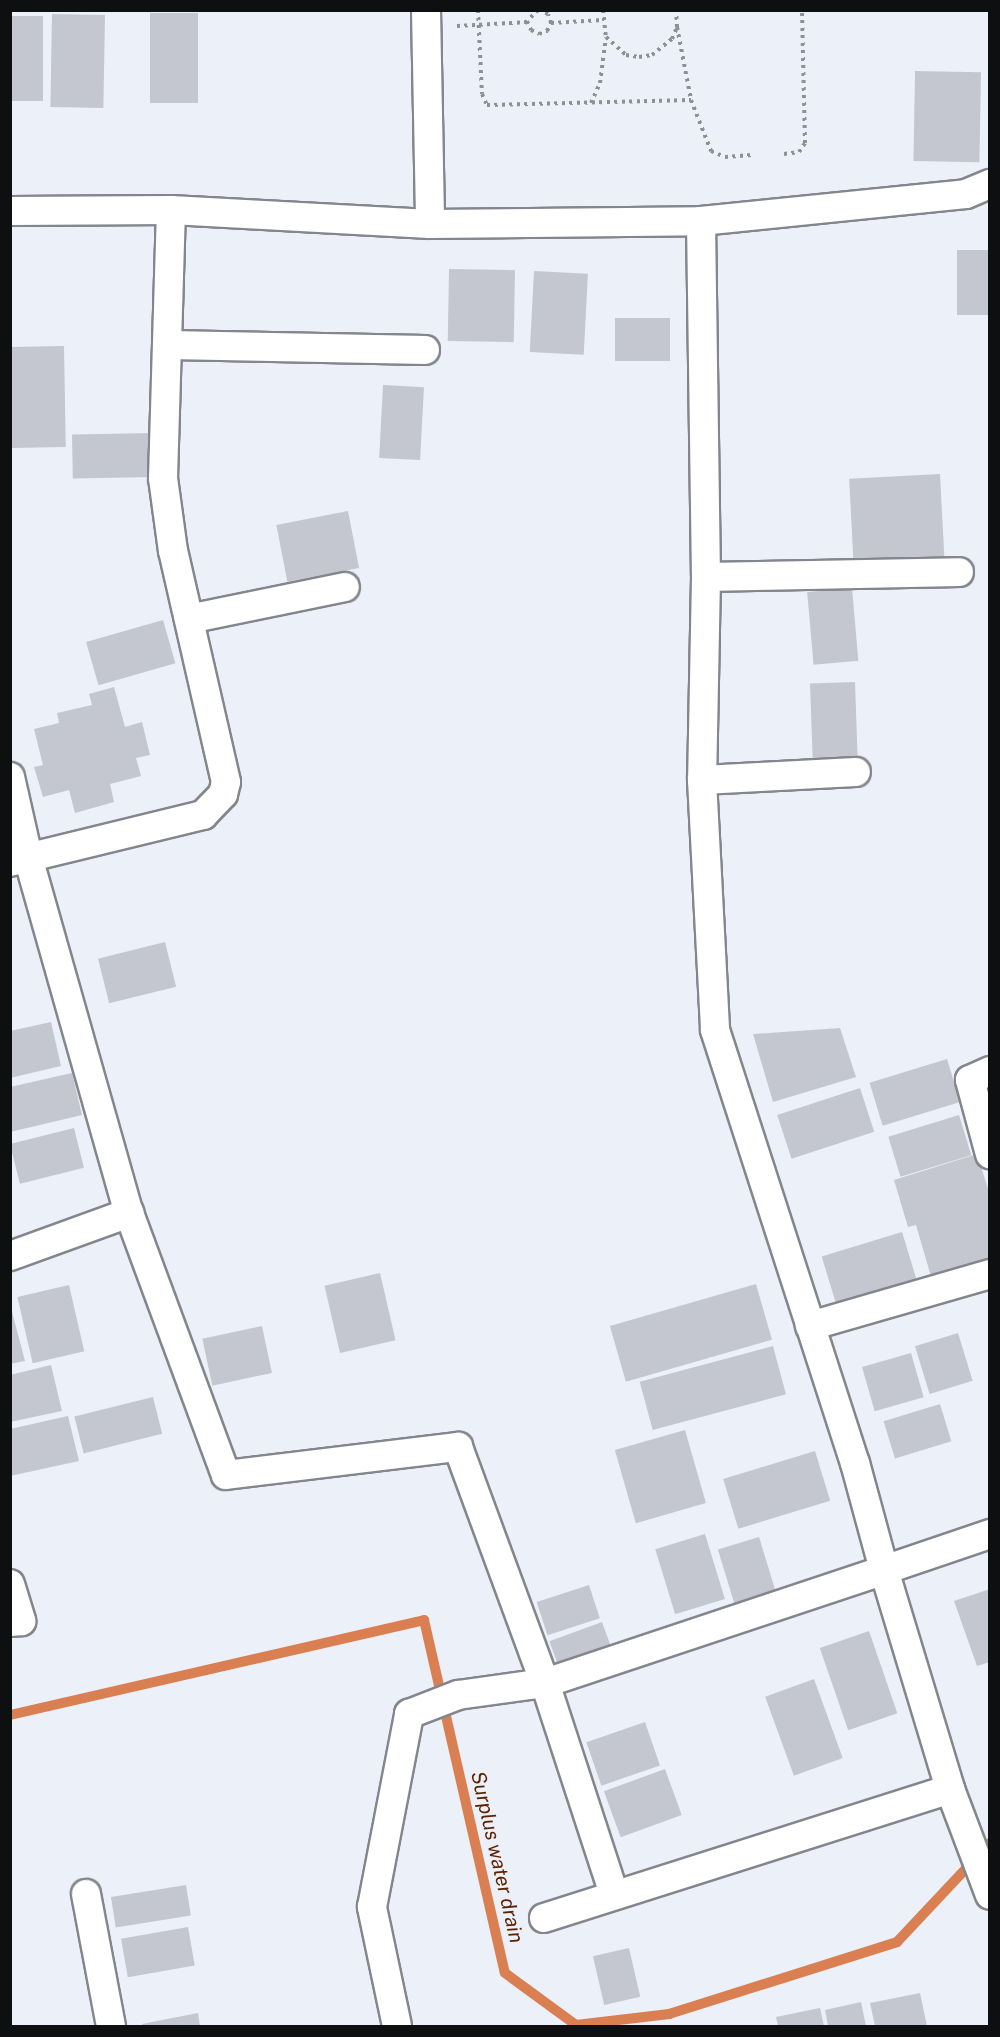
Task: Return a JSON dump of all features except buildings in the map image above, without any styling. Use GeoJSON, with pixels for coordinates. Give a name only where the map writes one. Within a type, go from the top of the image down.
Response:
{"type":"FeatureCollection","features":[{"type":"Feature","properties":{"kind":"street"},"geometry":{"type":"LineString","coordinates":[[426,10],[430,224]]}},
{"type":"Feature","properties":{"kind":"street"},"geometry":{"type":"LineString","coordinates":[[10,211],[171,210],[430,224],[701,221],[966,194],[990,184]]}},
{"type":"Feature","properties":{"kind":"street"},"geometry":{"type":"LineString","coordinates":[[19,860],[203,815],[223,794],[224,762],[172,551],[163,478],[170,345],[171,210]]}},
{"type":"Feature","properties":{"kind":"street"},"geometry":{"type":"LineString","coordinates":[[701,221],[706,577],[702,780],[715,1030],[855,1463],[884,1570],[950,1789],[990,1895]]}},
{"type":"Feature","properties":{"kind":"street"},"geometry":{"type":"LineString","coordinates":[[170,345],[426,350]]}},
{"type":"Feature","properties":{"kind":"street"},"geometry":{"type":"LineString","coordinates":[[706,577],[959,572]]}},
{"type":"Feature","properties":{"kind":"street"},"geometry":{"type":"LineString","coordinates":[[189,619],[345,587]]}},
{"type":"Feature","properties":{"kind":"street"},"geometry":{"type":"LineString","coordinates":[[702,780],[856,772]]}},
{"type":"Feature","properties":{"kind":"street"},"geometry":{"type":"LineString","coordinates":[[10,777],[19,860],[129,1213],[226,1475],[458,1447],[545,1683],[614,1894]]}},
{"type":"Feature","properties":{"kind":"street"},"geometry":{"type":"LineString","coordinates":[[990,1071],[970,1080],[990,1154]]}},
{"type":"Feature","properties":{"kind":"street"},"geometry":{"type":"LineString","coordinates":[[10,1256],[129,1213]]}},
{"type":"Feature","properties":{"kind":"street"},"geometry":{"type":"LineString","coordinates":[[810,1326],[990,1274]]}},
{"type":"Feature","properties":{"kind":"street"},"geometry":{"type":"LineString","coordinates":[[397,2026],[372,1907],[409,1714],[458,1695],[545,1683],[990,1534]]}},
{"type":"Feature","properties":{"kind":"street"},"geometry":{"type":"LineString","coordinates":[[10,1584],[21,1621],[10,1622]]}},
{"type":"Feature","properties":{"kind":"street"},"geometry":{"type":"LineString","coordinates":[[544,1918],[950,1789]]}},
{"type":"Feature","properties":{"kind":"street"},"geometry":{"type":"LineString","coordinates":[[86,1894],[111,2026]]}},
{"type":"Feature","properties":{"kind":"path"},"geometry":{"type":"LineString","coordinates":[[478,10],[482,94],[487,105],[691,100]]}},
{"type":"Feature","properties":{"kind":"path"},"geometry":{"type":"LineString","coordinates":[[479,25],[528,22],[540,10],[548,14],[551,22],[548,31],[539,34],[531,30],[528,22]]}},
{"type":"Feature","properties":{"kind":"path"},"geometry":{"type":"LineString","coordinates":[[591,103],[600,83],[606,37],[603,10]]}},
{"type":"Feature","properties":{"kind":"path"},"geometry":{"type":"LineString","coordinates":[[784,154],[799,152],[805,143],[802,10]]}},
{"type":"Feature","properties":{"kind":"path"},"geometry":{"type":"LineString","coordinates":[[677,12],[677,27],[691,100],[714,154],[752,155]]}},
{"type":"Feature","properties":{"kind":"path"},"geometry":{"type":"LineString","coordinates":[[551,22],[603,20]]}},
{"type":"Feature","properties":{"kind":"path"},"geometry":{"type":"LineString","coordinates":[[606,37],[626,55],[652,55],[672,39],[677,27]]}},
{"type":"Feature","properties":{"kind":"waterway","name":"Surplus water drain"},"geometry":{"type":"LineString","coordinates":[[10,1715],[424,1620],[505,1973],[576,2025],[669,2014],[897,1942],[990,1843]]}}]}
